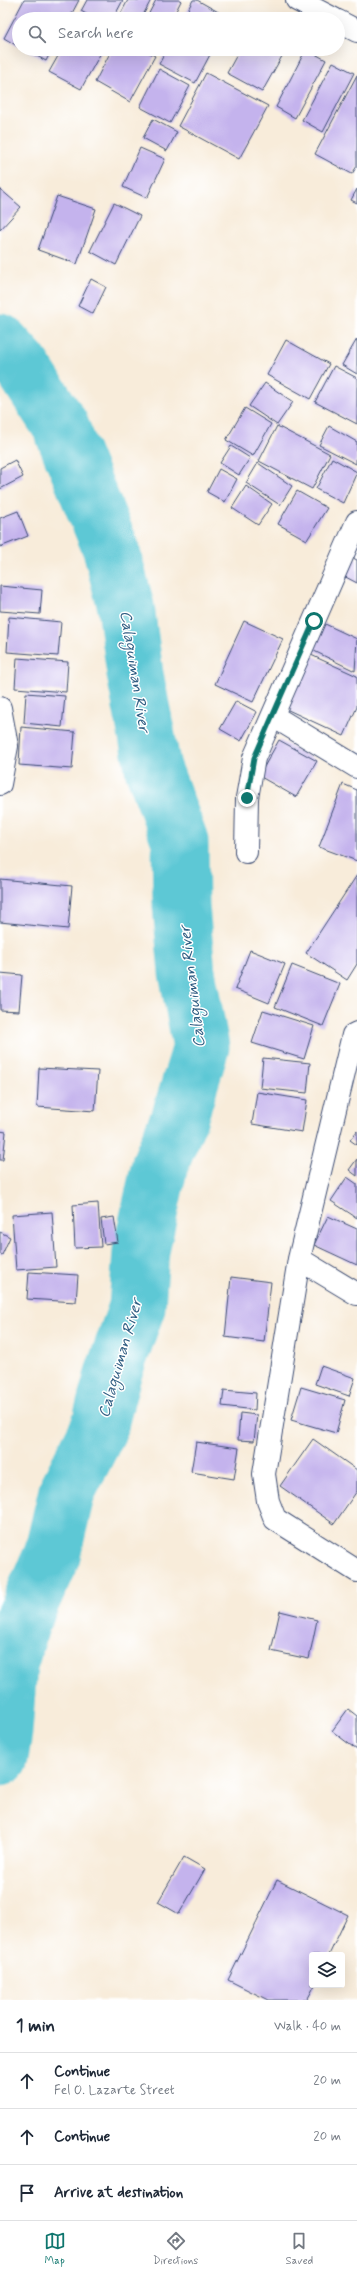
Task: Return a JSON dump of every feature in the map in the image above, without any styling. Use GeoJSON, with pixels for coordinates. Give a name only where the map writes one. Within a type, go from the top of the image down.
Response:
{"type":"FeatureCollection","features":[{"type":"Feature","properties":{"kind":"street"},"geometry":{"type":"LineString","coordinates":[[297,0],[320,12]]}},
{"type":"Feature","properties":{"kind":"street"},"geometry":{"type":"LineString","coordinates":[[345,25],[357,31]]}},
{"type":"Feature","properties":{"kind":"street"},"geometry":{"type":"LineString","coordinates":[[246,852],[247,798],[254,758],[357,522]]}},
{"type":"Feature","properties":{"kind":"street"},"geometry":{"type":"LineString","coordinates":[[0,708],[7,746],[0,784]]}},
{"type":"Feature","properties":{"kind":"street"},"geometry":{"type":"LineString","coordinates":[[273,716],[357,767]]}},
{"type":"Feature","properties":{"kind":"street"},"geometry":{"type":"LineString","coordinates":[[357,1033],[353,1035],[299,1259],[264,1474],[268,1501],[275,1519],[357,1571]]}},
{"type":"Feature","properties":{"kind":"street"},"geometry":{"type":"LineString","coordinates":[[299,1259],[357,1294]]}},
{"type":"Feature","properties":{"kind":"building"},"geometry":{"type":"Polygon","coordinates":[[[24,0],[79,0],[73,12],[18,12],[24,0]]]}},
{"type":"Feature","properties":{"kind":"building"},"geometry":{"type":"Polygon","coordinates":[[[87,0],[123,0],[117,12],[81,11],[87,0]]]}},
{"type":"Feature","properties":{"kind":"building"},"geometry":{"type":"Polygon","coordinates":[[[128,0],[151,0],[145,12],[122,12],[128,0]]]}},
{"type":"Feature","properties":{"kind":"building"},"geometry":{"type":"Polygon","coordinates":[[[156,0],[181,1],[176,12],[150,12],[156,0]]]}},
{"type":"Feature","properties":{"kind":"building"},"geometry":{"type":"Polygon","coordinates":[[[193,0],[197,0],[218,12],[187,12],[193,0]]]}},
{"type":"Feature","properties":{"kind":"building"},"geometry":{"type":"Polygon","coordinates":[[[12,23],[12,43],[4,38],[12,23]]]}},
{"type":"Feature","properties":{"kind":"building"},"geometry":{"type":"Polygon","coordinates":[[[37,56],[48,56],[46,61],[37,56]]]}},
{"type":"Feature","properties":{"kind":"building"},"geometry":{"type":"Polygon","coordinates":[[[58,56],[99,56],[81,89],[49,72],[58,56]]]}},
{"type":"Feature","properties":{"kind":"building"},"geometry":{"type":"Polygon","coordinates":[[[108,56],[155,56],[130,102],[95,82],[108,56]]]}},
{"type":"Feature","properties":{"kind":"building"},"geometry":{"type":"Polygon","coordinates":[[[163,56],[209,56],[195,83],[159,64],[163,56]]]}},
{"type":"Feature","properties":{"kind":"building"},"geometry":{"type":"Polygon","coordinates":[[[236,56],[282,56],[262,92],[227,73],[236,56]]]}},
{"type":"Feature","properties":{"kind":"building"},"geometry":{"type":"Polygon","coordinates":[[[302,56],[319,56],[326,60],[295,118],[276,107],[302,56]]]}},
{"type":"Feature","properties":{"kind":"building"},"geometry":{"type":"Polygon","coordinates":[[[333,62],[354,73],[323,132],[302,120],[333,62]]]}},
{"type":"Feature","properties":{"kind":"building"},"geometry":{"type":"Polygon","coordinates":[[[159,69],[190,86],[170,123],[140,107],[159,69]]]}},
{"type":"Feature","properties":{"kind":"building"},"geometry":{"type":"Polygon","coordinates":[[[206,73],[268,106],[239,159],[178,126],[206,73]]]}},
{"type":"Feature","properties":{"kind":"building"},"geometry":{"type":"Polygon","coordinates":[[[357,75],[357,166],[352,174],[315,154],[357,75]]]}},
{"type":"Feature","properties":{"kind":"building"},"geometry":{"type":"Polygon","coordinates":[[[153,119],[177,132],[167,151],[143,138],[153,119]]]}},
{"type":"Feature","properties":{"kind":"building"},"geometry":{"type":"Polygon","coordinates":[[[140,148],[165,159],[147,198],[123,187],[140,148]]]}},
{"type":"Feature","properties":{"kind":"building"},"geometry":{"type":"Polygon","coordinates":[[[0,189],[21,207],[0,230],[0,189]]]}},
{"type":"Feature","properties":{"kind":"building"},"geometry":{"type":"Polygon","coordinates":[[[357,189],[357,203],[351,200],[357,189]]]}},
{"type":"Feature","properties":{"kind":"building"},"geometry":{"type":"Polygon","coordinates":[[[57,196],[96,209],[77,264],[38,250],[57,196]]]}},
{"type":"Feature","properties":{"kind":"building"},"geometry":{"type":"Polygon","coordinates":[[[114,203],[140,216],[116,265],[90,251],[114,203]]]}},
{"type":"Feature","properties":{"kind":"building"},"geometry":{"type":"Polygon","coordinates":[[[91,279],[106,287],[93,314],[78,306],[91,279]]]}},
{"type":"Feature","properties":{"kind":"building"},"geometry":{"type":"Polygon","coordinates":[[[357,339],[357,374],[342,365],[357,339]]]}},
{"type":"Feature","properties":{"kind":"building"},"geometry":{"type":"Polygon","coordinates":[[[286,340],[329,364],[310,399],[267,375],[286,340]]]}},
{"type":"Feature","properties":{"kind":"building"},"geometry":{"type":"Polygon","coordinates":[[[334,366],[357,378],[357,424],[315,402],[334,366]]]}},
{"type":"Feature","properties":{"kind":"building"},"geometry":{"type":"Polygon","coordinates":[[[265,383],[293,402],[277,425],[249,406],[265,383]]]}},
{"type":"Feature","properties":{"kind":"building"},"geometry":{"type":"Polygon","coordinates":[[[245,408],[271,424],[253,456],[226,440],[245,408]]]}},
{"type":"Feature","properties":{"kind":"building"},"geometry":{"type":"Polygon","coordinates":[[[277,426],[330,454],[312,489],[259,461],[277,426]]]}},
{"type":"Feature","properties":{"kind":"building"},"geometry":{"type":"Polygon","coordinates":[[[329,426],[357,442],[356,464],[319,445],[329,426]]]}},
{"type":"Feature","properties":{"kind":"building"},"geometry":{"type":"Polygon","coordinates":[[[231,446],[250,458],[239,475],[220,463],[231,446]]]}},
{"type":"Feature","properties":{"kind":"building"},"geometry":{"type":"Polygon","coordinates":[[[332,458],[357,472],[343,503],[316,489],[332,458]]]}},
{"type":"Feature","properties":{"kind":"building"},"geometry":{"type":"Polygon","coordinates":[[[15,460],[23,477],[0,489],[0,468],[15,460]]]}},
{"type":"Feature","properties":{"kind":"building"},"geometry":{"type":"Polygon","coordinates":[[[258,463],[292,486],[280,505],[246,483],[258,463]]]}},
{"type":"Feature","properties":{"kind":"building"},"geometry":{"type":"Polygon","coordinates":[[[219,469],[237,479],[225,502],[207,492],[219,469]]]}},
{"type":"Feature","properties":{"kind":"building"},"geometry":{"type":"Polygon","coordinates":[[[246,486],[272,504],[258,525],[232,508],[246,486]]]}},
{"type":"Feature","properties":{"kind":"building"},"geometry":{"type":"Polygon","coordinates":[[[297,491],[327,508],[307,540],[278,524],[297,491]]]}},
{"type":"Feature","properties":{"kind":"building"},"geometry":{"type":"Polygon","coordinates":[[[18,511],[28,536],[0,547],[0,518],[18,511]]]}},
{"type":"Feature","properties":{"kind":"building"},"geometry":{"type":"Polygon","coordinates":[[[349,556],[357,560],[357,583],[340,574],[349,556]]]}},
{"type":"Feature","properties":{"kind":"building"},"geometry":{"type":"Polygon","coordinates":[[[0,586],[42,590],[40,614],[0,611],[0,586]]]}},
{"type":"Feature","properties":{"kind":"building"},"geometry":{"type":"Polygon","coordinates":[[[9,617],[61,622],[58,656],[7,652],[9,617]]]}},
{"type":"Feature","properties":{"kind":"building"},"geometry":{"type":"Polygon","coordinates":[[[244,621],[283,639],[253,702],[215,684],[244,621]]]}},
{"type":"Feature","properties":{"kind":"building"},"geometry":{"type":"Polygon","coordinates":[[[323,623],[357,639],[355,671],[310,649],[323,623]]]}},
{"type":"Feature","properties":{"kind":"building"},"geometry":{"type":"Polygon","coordinates":[[[311,655],[357,676],[357,707],[344,736],[286,709],[311,655]]]}},
{"type":"Feature","properties":{"kind":"building"},"geometry":{"type":"Polygon","coordinates":[[[17,658],[68,662],[66,692],[15,688],[17,658]]]}},
{"type":"Feature","properties":{"kind":"building"},"geometry":{"type":"Polygon","coordinates":[[[26,693],[65,696],[62,727],[24,723],[26,693]]]}},
{"type":"Feature","properties":{"kind":"building"},"geometry":{"type":"Polygon","coordinates":[[[236,701],[257,712],[241,741],[220,729],[236,701]]]}},
{"type":"Feature","properties":{"kind":"building"},"geometry":{"type":"Polygon","coordinates":[[[21,727],[75,732],[72,769],[19,765],[21,727]]]}},
{"type":"Feature","properties":{"kind":"building"},"geometry":{"type":"Polygon","coordinates":[[[279,740],[317,761],[296,797],[259,776],[279,740]]]}},
{"type":"Feature","properties":{"kind":"building"},"geometry":{"type":"Polygon","coordinates":[[[343,784],[357,790],[357,861],[319,847],[343,784]]]}},
{"type":"Feature","properties":{"kind":"building"},"geometry":{"type":"Polygon","coordinates":[[[357,875],[357,964],[347,980],[306,953],[357,875]]]}},
{"type":"Feature","properties":{"kind":"building"},"geometry":{"type":"Polygon","coordinates":[[[0,879],[72,886],[68,929],[0,922],[0,879]]]}},
{"type":"Feature","properties":{"kind":"building"},"geometry":{"type":"Polygon","coordinates":[[[250,950],[285,964],[269,1003],[235,989],[250,950]]]}},
{"type":"Feature","properties":{"kind":"building"},"geometry":{"type":"Polygon","coordinates":[[[292,965],[340,984],[323,1026],[275,1007],[292,965]]]}},
{"type":"Feature","properties":{"kind":"building"},"geometry":{"type":"Polygon","coordinates":[[[0,973],[22,975],[19,1011],[0,1010],[0,973]]]}},
{"type":"Feature","properties":{"kind":"building"},"geometry":{"type":"Polygon","coordinates":[[[263,1010],[314,1026],[304,1059],[252,1043],[263,1010]]]}},
{"type":"Feature","properties":{"kind":"building"},"geometry":{"type":"Polygon","coordinates":[[[263,1058],[310,1063],[307,1093],[260,1088],[263,1058]]]}},
{"type":"Feature","properties":{"kind":"building"},"geometry":{"type":"Polygon","coordinates":[[[39,1068],[98,1071],[95,1111],[37,1107],[39,1068]]]}},
{"type":"Feature","properties":{"kind":"building"},"geometry":{"type":"Polygon","coordinates":[[[257,1092],[307,1100],[302,1132],[252,1124],[257,1092]]]}},
{"type":"Feature","properties":{"kind":"building"},"geometry":{"type":"Polygon","coordinates":[[[0,1131],[6,1132],[3,1160],[0,1160],[0,1131]]]}},
{"type":"Feature","properties":{"kind":"building"},"geometry":{"type":"Polygon","coordinates":[[[357,1131],[357,1145],[350,1140],[357,1131]]]}},
{"type":"Feature","properties":{"kind":"building"},"geometry":{"type":"Polygon","coordinates":[[[357,1159],[357,1176],[349,1170],[357,1159]]]}},
{"type":"Feature","properties":{"kind":"building"},"geometry":{"type":"Polygon","coordinates":[[[347,1177],[357,1184],[357,1218],[331,1201],[347,1177]]]}},
{"type":"Feature","properties":{"kind":"building"},"geometry":{"type":"Polygon","coordinates":[[[98,1203],[101,1247],[75,1248],[73,1205],[98,1203]]]}},
{"type":"Feature","properties":{"kind":"building"},"geometry":{"type":"Polygon","coordinates":[[[52,1212],[56,1267],[16,1270],[12,1215],[52,1212]]]}},
{"type":"Feature","properties":{"kind":"building"},"geometry":{"type":"Polygon","coordinates":[[[328,1216],[357,1229],[357,1265],[314,1245],[328,1216]]]}},
{"type":"Feature","properties":{"kind":"building"},"geometry":{"type":"Polygon","coordinates":[[[114,1217],[118,1242],[104,1244],[101,1219],[114,1217]]]}},
{"type":"Feature","properties":{"kind":"building"},"geometry":{"type":"Polygon","coordinates":[[[0,1232],[10,1237],[2,1255],[0,1254],[0,1232]]]}},
{"type":"Feature","properties":{"kind":"building"},"geometry":{"type":"Polygon","coordinates":[[[29,1272],[78,1275],[76,1302],[27,1299],[29,1272]]]}},
{"type":"Feature","properties":{"kind":"building"},"geometry":{"type":"Polygon","coordinates":[[[231,1277],[271,1282],[264,1342],[225,1337],[231,1277]]]}},
{"type":"Feature","properties":{"kind":"building"},"geometry":{"type":"Polygon","coordinates":[[[321,1366],[355,1378],[349,1396],[315,1384],[321,1366]]]}},
{"type":"Feature","properties":{"kind":"building"},"geometry":{"type":"Polygon","coordinates":[[[301,1387],[345,1400],[336,1433],[291,1420],[301,1387]]]}},
{"type":"Feature","properties":{"kind":"building"},"geometry":{"type":"Polygon","coordinates":[[[224,1390],[256,1393],[255,1410],[222,1406],[224,1390]]]}},
{"type":"Feature","properties":{"kind":"building"},"geometry":{"type":"Polygon","coordinates":[[[240,1413],[257,1415],[254,1441],[238,1440],[240,1413]]]}},
{"type":"Feature","properties":{"kind":"building"},"geometry":{"type":"Polygon","coordinates":[[[313,1439],[357,1470],[357,1491],[334,1524],[280,1486],[313,1439]]]}},
{"type":"Feature","properties":{"kind":"building"},"geometry":{"type":"Polygon","coordinates":[[[196,1442],[239,1448],[234,1479],[191,1472],[196,1442]]]}},
{"type":"Feature","properties":{"kind":"building"},"geometry":{"type":"Polygon","coordinates":[[[280,1611],[317,1620],[309,1659],[271,1651],[280,1611]]]}},
{"type":"Feature","properties":{"kind":"building"},"geometry":{"type":"Polygon","coordinates":[[[348,1709],[357,1716],[357,1750],[332,1731],[348,1709]]]}},
{"type":"Feature","properties":{"kind":"building"},"geometry":{"type":"Polygon","coordinates":[[[184,1857],[205,1869],[179,1914],[158,1902],[184,1857]]]}},
{"type":"Feature","properties":{"kind":"building"},"geometry":{"type":"Polygon","coordinates":[[[277,1880],[348,1915],[330,1952],[309,1952],[309,1988],[313,1988],[307,2000],[268,2000],[228,1980],[277,1880]]]}},
{"type":"Feature","properties":{"kind":"waterway","name":"Calaguiman River"},"geometry":{"type":"LineString","coordinates":[[0,342],[21,365],[60,425],[111,549],[126,607],[135,674],[153,768],[180,841],[181,906],[187,972],[201,1047],[180,1116],[160,1164],[141,1251],[137,1307],[113,1374],[99,1428],[67,1491],[52,1555],[23,1619],[9,1665],[4,1732],[0,1758]]}},
{"type":"Feature","properties":{"kind":"route"},"geometry":{"type":"LineString","coordinates":[[247,798],[254,758],[314,621]]}}]}
